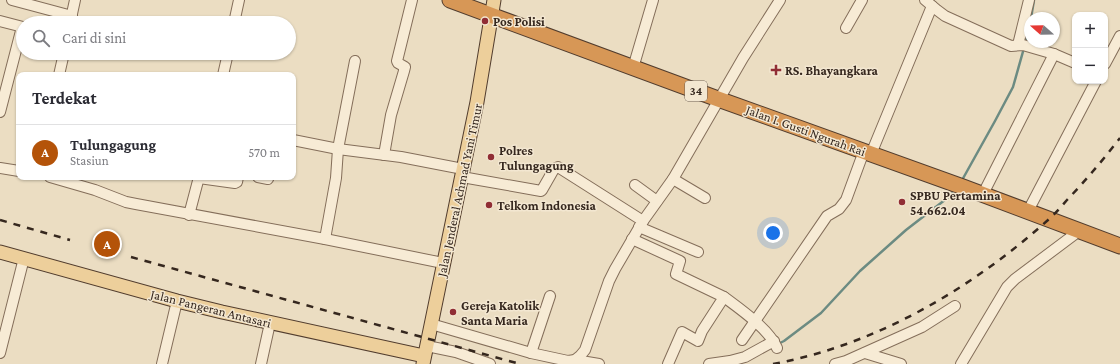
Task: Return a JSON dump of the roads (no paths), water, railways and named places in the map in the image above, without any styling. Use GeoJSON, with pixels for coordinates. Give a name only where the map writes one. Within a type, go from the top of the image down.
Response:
{"type":"FeatureCollection","features":[{"type":"Feature","properties":{"kind":"highway","name":"Jalan I. Gusti Ngurah Rai"},"geometry":{"type":"LineString","coordinates":[[450,0],[718,99],[983,194],[1120,246]]}},
{"type":"Feature","properties":{"kind":"main road","name":"Jalan Jenderal Achmad Yani Timur"},"geometry":{"type":"LineString","coordinates":[[424,356],[432,324],[443,263],[477,102],[494,0]]}},
{"type":"Feature","properties":{"kind":"main road","name":"Jalan Pangeran Antasari"},"geometry":{"type":"LineString","coordinates":[[0,252],[178,301],[270,323],[424,356]]}},
{"type":"Feature","properties":{"kind":"street"},"geometry":{"type":"LineString","coordinates":[[12,0],[59,16]]}},
{"type":"Feature","properties":{"kind":"street"},"geometry":{"type":"LineString","coordinates":[[72,16],[75,0]]}},
{"type":"Feature","properties":{"kind":"street"},"geometry":{"type":"LineString","coordinates":[[236,16],[239,0]]}},
{"type":"Feature","properties":{"kind":"street"},"geometry":{"type":"LineString","coordinates":[[384,155],[391,116],[405,67],[398,64],[397,60],[412,0]]}},
{"type":"Feature","properties":{"kind":"street"},"geometry":{"type":"LineString","coordinates":[[633,68],[653,0]]}},
{"type":"Feature","properties":{"kind":"street"},"geometry":{"type":"LineString","coordinates":[[575,360],[585,350],[615,269],[632,239],[657,200],[673,179],[718,99],[780,0]]}},
{"type":"Feature","properties":{"kind":"street"},"geometry":{"type":"LineString","coordinates":[[846,28],[862,0]]}},
{"type":"Feature","properties":{"kind":"street"},"geometry":{"type":"LineString","coordinates":[[1023,45],[1029,0]]}},
{"type":"Feature","properties":{"kind":"street"},"geometry":{"type":"LineString","coordinates":[[742,340],[827,216],[839,209],[846,200],[929,3],[945,16],[1011,46],[1023,45],[1054,54],[1072,62]]}},
{"type":"Feature","properties":{"kind":"street"},"geometry":{"type":"LineString","coordinates":[[0,20],[16,25]]}},
{"type":"Feature","properties":{"kind":"street"},"geometry":{"type":"LineString","coordinates":[[1108,58],[1120,36]]}},
{"type":"Feature","properties":{"kind":"street"},"geometry":{"type":"LineString","coordinates":[[0,112],[16,53]]}},
{"type":"Feature","properties":{"kind":"street"},"geometry":{"type":"LineString","coordinates":[[983,194],[1054,54]]}},
{"type":"Feature","properties":{"kind":"street"},"geometry":{"type":"LineString","coordinates":[[60,72],[62,60]]}},
{"type":"Feature","properties":{"kind":"street"},"geometry":{"type":"LineString","coordinates":[[224,72],[226,60]]}},
{"type":"Feature","properties":{"kind":"street"},"geometry":{"type":"LineString","coordinates":[[324,240],[336,178],[338,149],[355,61]]}},
{"type":"Feature","properties":{"kind":"street"},"geometry":{"type":"LineString","coordinates":[[1028,211],[1094,84]]}},
{"type":"Feature","properties":{"kind":"street"},"geometry":{"type":"LineString","coordinates":[[296,141],[338,149],[401,157],[463,173],[541,190],[554,169],[558,167],[641,224],[698,252]]}},
{"type":"Feature","properties":{"kind":"street"},"geometry":{"type":"LineString","coordinates":[[0,168],[16,171]]}},
{"type":"Feature","properties":{"kind":"street"},"geometry":{"type":"LineString","coordinates":[[673,179],[705,198]]}},
{"type":"Feature","properties":{"kind":"street"},"geometry":{"type":"LineString","coordinates":[[60,180],[95,190],[126,202],[443,263]]}},
{"type":"Feature","properties":{"kind":"street"},"geometry":{"type":"LineString","coordinates":[[189,215],[198,180]]}},
{"type":"Feature","properties":{"kind":"street"},"geometry":{"type":"LineString","coordinates":[[217,180],[235,183],[237,180]]}},
{"type":"Feature","properties":{"kind":"street"},"geometry":{"type":"LineString","coordinates":[[635,185],[657,200]]}},
{"type":"Feature","properties":{"kind":"street"},"geometry":{"type":"LineString","coordinates":[[961,364],[1006,287],[1069,227]]}},
{"type":"Feature","properties":{"kind":"street"},"geometry":{"type":"LineString","coordinates":[[632,239],[680,261],[676,274],[724,297],[755,321],[776,344],[745,357],[709,364]]}},
{"type":"Feature","properties":{"kind":"street"},"geometry":{"type":"LineString","coordinates":[[0,353],[24,258]]}},
{"type":"Feature","properties":{"kind":"street"},"geometry":{"type":"LineString","coordinates":[[531,353],[550,296]]}},
{"type":"Feature","properties":{"kind":"street"},"geometry":{"type":"LineString","coordinates":[[668,364],[682,332],[698,341],[702,331],[724,297]]}},
{"type":"Feature","properties":{"kind":"street"},"geometry":{"type":"LineString","coordinates":[[162,364],[178,301]]}},
{"type":"Feature","properties":{"kind":"street"},"geometry":{"type":"LineString","coordinates":[[835,364],[865,353],[922,327],[955,306]]}},
{"type":"Feature","properties":{"kind":"street"},"geometry":{"type":"LineString","coordinates":[[261,364],[270,323]]}},
{"type":"Feature","properties":{"kind":"street"},"geometry":{"type":"LineString","coordinates":[[432,324],[531,353],[568,361],[575,360],[599,364]]}},
{"type":"Feature","properties":{"kind":"street"},"geometry":{"type":"LineString","coordinates":[[424,356],[456,352],[490,364]]}},
{"type":"Feature","properties":{"kind":"street"},"geometry":{"type":"LineString","coordinates":[[865,353],[901,364]]}},
{"type":"Feature","properties":{"kind":"waterway"},"geometry":{"type":"LineString","coordinates":[[1032,12],[1034,0]]}},
{"type":"Feature","properties":{"kind":"waterway"},"geometry":{"type":"LineString","coordinates":[[961,182],[1013,87],[1024,48]]}},
{"type":"Feature","properties":{"kind":"waterway"},"geometry":{"type":"LineString","coordinates":[[778,344],[821,313],[860,271],[906,230],[950,196],[956,189]]}},
{"type":"Feature","properties":{"kind":"railway"},"geometry":{"type":"LineString","coordinates":[[773,364],[811,355],[849,343],[920,311],[954,291],[987,269],[1051,218],[1101,162],[1120,138]]}},
{"type":"Feature","properties":{"kind":"railway"},"geometry":{"type":"LineString","coordinates":[[0,220],[70,240]]}},
{"type":"Feature","properties":{"kind":"railway"},"geometry":{"type":"LineString","coordinates":[[131,257],[520,364]]}},
{"type":"Feature","properties":{"kind":"place","name":"Pos Polisi"},"geometry":{"type":"Point","coordinates":[485,21]}},
{"type":"Feature","properties":{"kind":"place","name":"RS. Bhayangkara"},"geometry":{"type":"Point","coordinates":[776,70]}},
{"type":"Feature","properties":{"kind":"place","name":"Polres Tulungagung"},"geometry":{"type":"Point","coordinates":[491,157]}},
{"type":"Feature","properties":{"kind":"place","name":"SPBU Pertamina 54.662.04"},"geometry":{"type":"Point","coordinates":[902,202]}},
{"type":"Feature","properties":{"kind":"place","name":"Telkom Indonesia"},"geometry":{"type":"Point","coordinates":[489,205]}},
{"type":"Feature","properties":{"kind":"place","name":"Tulungagung"},"geometry":{"type":"Point","coordinates":[107,244]}},
{"type":"Feature","properties":{"kind":"place","name":"Gereja Katolik Santa Maria"},"geometry":{"type":"Point","coordinates":[453,312]}}]}
